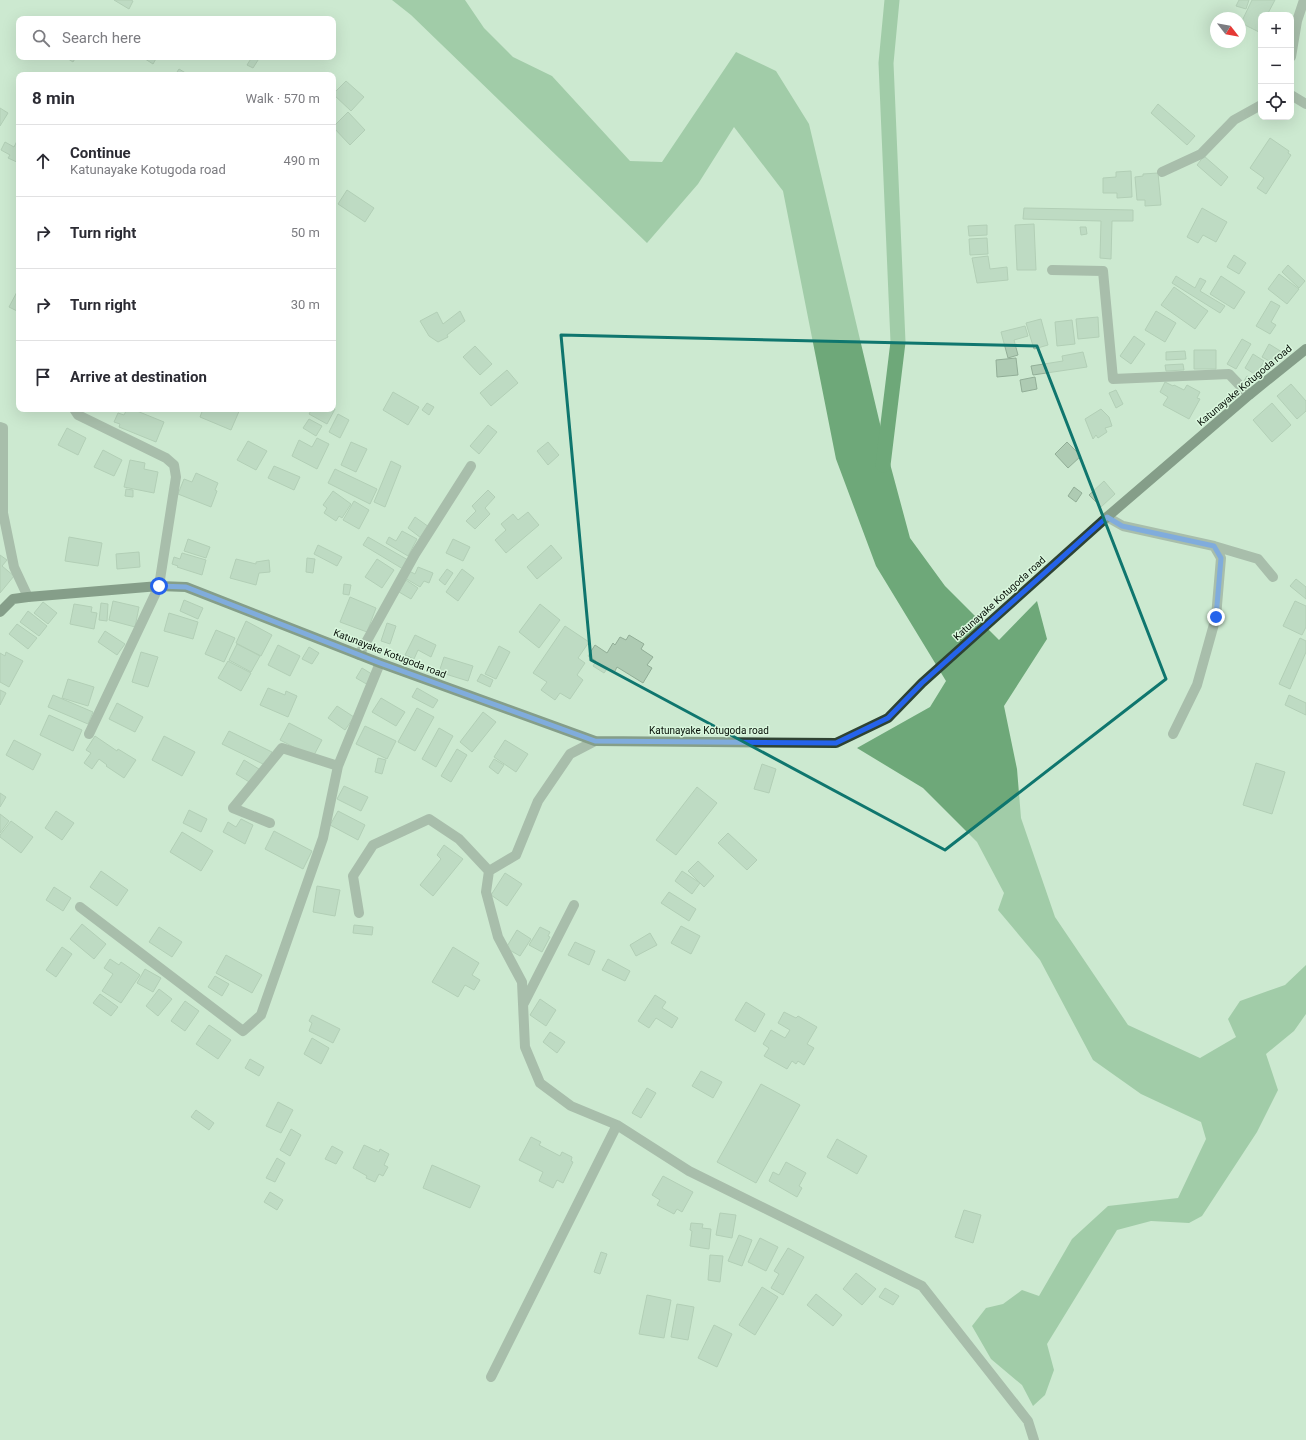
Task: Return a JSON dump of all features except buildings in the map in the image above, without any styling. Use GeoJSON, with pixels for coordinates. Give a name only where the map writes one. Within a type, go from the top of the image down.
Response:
{"type":"FeatureCollection","features":[{"type":"Feature","properties":{"kind":"main road","name":"Katunayake Kotugoda road"},"geometry":{"type":"LineString","coordinates":[[0,612],[13,599],[159,586],[186,587],[380,663],[595,741],[836,743],[888,718],[922,683],[1107,517],[1249,395],[1306,349]]}},
{"type":"Feature","properties":{"kind":"street"},"geometry":{"type":"LineString","coordinates":[[1292,48],[1297,21],[1304,0]]}},
{"type":"Feature","properties":{"kind":"street"},"geometry":{"type":"LineString","coordinates":[[1294,97],[1306,104]]}},
{"type":"Feature","properties":{"kind":"street"},"geometry":{"type":"LineString","coordinates":[[1162,172],[1201,154],[1234,120],[1258,107]]}},
{"type":"Feature","properties":{"kind":"street"},"geometry":{"type":"LineString","coordinates":[[1052,270],[1103,271],[1113,379],[1229,374],[1249,395]]}},
{"type":"Feature","properties":{"kind":"street"},"geometry":{"type":"LineString","coordinates":[[76,412],[78,415],[166,458],[174,465],[176,477],[159,586],[89,734]]}},
{"type":"Feature","properties":{"kind":"street"},"geometry":{"type":"LineString","coordinates":[[0,427],[3,428],[3,513],[14,567],[28,597]]}},
{"type":"Feature","properties":{"kind":"street"},"geometry":{"type":"LineString","coordinates":[[359,655],[415,554],[471,466]]}},
{"type":"Feature","properties":{"kind":"street"},"geometry":{"type":"LineString","coordinates":[[1107,517],[1122,526],[1214,546],[1258,559],[1273,577]]}},
{"type":"Feature","properties":{"kind":"street"},"geometry":{"type":"LineString","coordinates":[[1172,734],[1197,685],[1216,617],[1221,558],[1214,546]]}},
{"type":"Feature","properties":{"kind":"street"},"geometry":{"type":"LineString","coordinates":[[80,907],[243,1031],[261,1015],[323,838],[338,766],[380,663]]}},
{"type":"Feature","properties":{"kind":"street"},"geometry":{"type":"LineString","coordinates":[[489,871],[516,855],[538,801],[570,754],[595,741]]}},
{"type":"Feature","properties":{"kind":"street"},"geometry":{"type":"LineString","coordinates":[[270,823],[233,808],[282,748],[338,766]]}},
{"type":"Feature","properties":{"kind":"street"},"geometry":{"type":"LineString","coordinates":[[358,913],[353,876],[373,845],[429,819],[459,839],[489,871]]}},
{"type":"Feature","properties":{"kind":"street"},"geometry":{"type":"LineString","coordinates":[[489,871],[486,892],[498,937],[522,982],[525,1047],[540,1083],[571,1106],[617,1125],[689,1171],[922,1286],[1028,1421],[1034,1440]]}},
{"type":"Feature","properties":{"kind":"street"},"geometry":{"type":"LineString","coordinates":[[524,1003],[574,905]]}},
{"type":"Feature","properties":{"kind":"street"},"geometry":{"type":"LineString","coordinates":[[492,1377],[617,1125]]}},
{"type":"Feature","properties":{"kind":"highlighted area"},"geometry":{"type":"Polygon","coordinates":[[[561,335],[1037,346],[1166,679],[945,850],[591,660],[561,335]]]}},
{"type":"Feature","properties":{"kind":"shaded area"},"geometry":{"type":"Polygon","coordinates":[[[392,0],[465,0],[484,28],[513,57],[552,76],[630,161],[662,162],[736,52],[776,71],[809,124],[885,445],[910,538],[945,586],[999,640],[1037,601],[1047,639],[1004,706],[1017,769],[1021,818],[1055,917],[1128,1025],[1200,1058],[1236,1037],[1228,1019],[1240,1001],[1285,985],[1306,965],[1306,1014],[1294,1031],[1266,1054],[1278,1090],[1257,1132],[1202,1216],[1189,1223],[1151,1221],[1117,1230],[1047,1344],[1054,1370],[1045,1395],[1033,1406],[1022,1385],[991,1359],[972,1326],[986,1308],[1003,1304],[1022,1290],[1039,1296],[1072,1239],[1108,1206],[1178,1198],[1206,1139],[1201,1122],[1141,1094],[1093,1060],[1040,960],[998,910],[1004,893],[977,842],[923,788],[857,748],[930,707],[946,681],[876,566],[836,459],[783,191],[734,127],[698,184],[647,243],[411,15],[392,0]]]}},
{"type":"Feature","properties":{"kind":"waterway"},"geometry":{"type":"LineString","coordinates":[[883,465],[898,342],[886,63],[892,0]]}},
{"type":"Feature","properties":{"kind":"route"},"geometry":{"type":"LineString","coordinates":[[159,586],[186,587],[380,663],[595,741],[836,743],[888,718],[922,683],[1107,517],[1122,526],[1214,546],[1221,558],[1216,617]]}}]}
